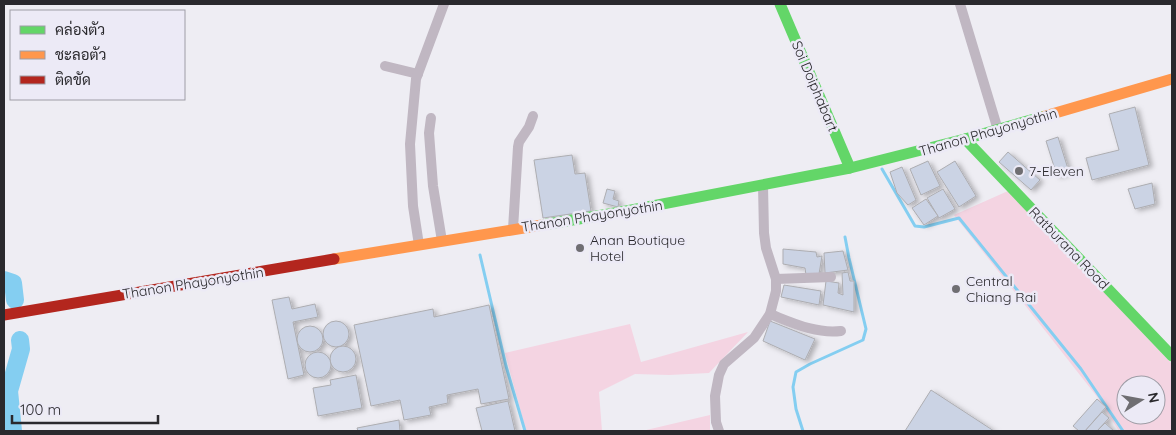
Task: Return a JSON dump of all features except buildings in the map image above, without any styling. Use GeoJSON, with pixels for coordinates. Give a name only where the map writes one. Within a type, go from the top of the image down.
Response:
{"type":"FeatureCollection","features":[{"type":"Feature","properties":{"kind":"main road","name":"Soi Doiphabart"},"geometry":{"type":"LineString","coordinates":[[780,4],[850,168]]}},
{"type":"Feature","properties":{"kind":"main road","name":"Thanon Phayonyothin"},"geometry":{"type":"LineString","coordinates":[[4,315],[621,212],[763,186],[850,168],[965,140],[1172,79]]}},
{"type":"Feature","properties":{"kind":"main road","name":"Ratburana Road"},"geometry":{"type":"LineString","coordinates":[[965,140],[1172,356]]}},
{"type":"Feature","properties":{"kind":"street"},"geometry":{"type":"LineString","coordinates":[[419,245],[413,206],[410,144],[417,76],[444,4]]}},
{"type":"Feature","properties":{"kind":"street"},"geometry":{"type":"LineString","coordinates":[[960,4],[998,130]]}},
{"type":"Feature","properties":{"kind":"street"},"geometry":{"type":"LineString","coordinates":[[385,66],[417,76]]}},
{"type":"Feature","properties":{"kind":"street"},"geometry":{"type":"LineString","coordinates":[[513,229],[518,147],[533,116]]}},
{"type":"Feature","properties":{"kind":"street"},"geometry":{"type":"LineString","coordinates":[[432,118],[429,133],[433,186],[442,241]]}},
{"type":"Feature","properties":{"kind":"street"},"geometry":{"type":"LineString","coordinates":[[720,431],[716,422],[715,396],[719,375],[724,364],[754,338],[770,314],[776,291],[776,279],[766,248],[764,233],[763,186]]}},
{"type":"Feature","properties":{"kind":"street"},"geometry":{"type":"LineString","coordinates":[[776,279],[830,277]]}},
{"type":"Feature","properties":{"kind":"street"},"geometry":{"type":"LineString","coordinates":[[770,314],[816,331],[841,331]]}},
{"type":"Feature","properties":{"kind":"shaded area"},"geometry":{"type":"Polygon","coordinates":[[[1008,191],[1172,364],[1172,431],[1119,431],[1098,398],[954,215],[1008,191]]]}},
{"type":"Feature","properties":{"kind":"shaded area"},"geometry":{"type":"Polygon","coordinates":[[[630,324],[641,362],[748,332],[709,373],[635,374],[599,392],[602,431],[526,431],[505,353],[630,324]]]}},
{"type":"Feature","properties":{"kind":"shaded area"},"geometry":{"type":"Polygon","coordinates":[[[710,415],[710,431],[642,431],[710,415]]]}},
{"type":"Feature","properties":{"kind":"waterway"},"geometry":{"type":"LineString","coordinates":[[882,169],[915,226],[924,227],[959,218],[1081,369],[1123,431]]}},
{"type":"Feature","properties":{"kind":"waterway"},"geometry":{"type":"LineString","coordinates":[[803,431],[796,409],[793,387],[796,372],[863,340],[866,329],[845,237]]}},
{"type":"Feature","properties":{"kind":"waterway"},"geometry":{"type":"LineString","coordinates":[[480,255],[506,366],[525,431]]}},
{"type":"Feature","properties":{"kind":"waterway"},"geometry":{"type":"LineString","coordinates":[[4,280],[13,283],[15,300]]}},
{"type":"Feature","properties":{"kind":"waterway"},"geometry":{"type":"LineString","coordinates":[[13,431],[9,391],[21,349],[20,340]]}},
{"type":"Feature","properties":{"kind":"traffic: fast"},"geometry":{"type":"LineString","coordinates":[[780,4],[850,168]]}},
{"type":"Feature","properties":{"kind":"traffic: fast"},"geometry":{"type":"LineString","coordinates":[[542,225],[621,212],[850,168],[965,139],[1045,116]]}},
{"type":"Feature","properties":{"kind":"traffic: fast"},"geometry":{"type":"LineString","coordinates":[[965,139],[1172,356]]}},
{"type":"Feature","properties":{"kind":"traffic: slow"},"geometry":{"type":"LineString","coordinates":[[1045,116],[1172,79]]}},
{"type":"Feature","properties":{"kind":"traffic: slow"},"geometry":{"type":"LineString","coordinates":[[334,259],[542,225]]}},
{"type":"Feature","properties":{"kind":"traffic: jam"},"geometry":{"type":"LineString","coordinates":[[4,315],[334,259]]}},
{"type":"Feature","properties":{"kind":"place","name":"7-Eleven"},"geometry":{"type":"Point","coordinates":[1019,171]}},
{"type":"Feature","properties":{"kind":"place","name":"Anan Boutique Hotel"},"geometry":{"type":"Point","coordinates":[580,248]}},
{"type":"Feature","properties":{"kind":"place","name":"Central Chiang Rai"},"geometry":{"type":"Point","coordinates":[956,289]}}]}
